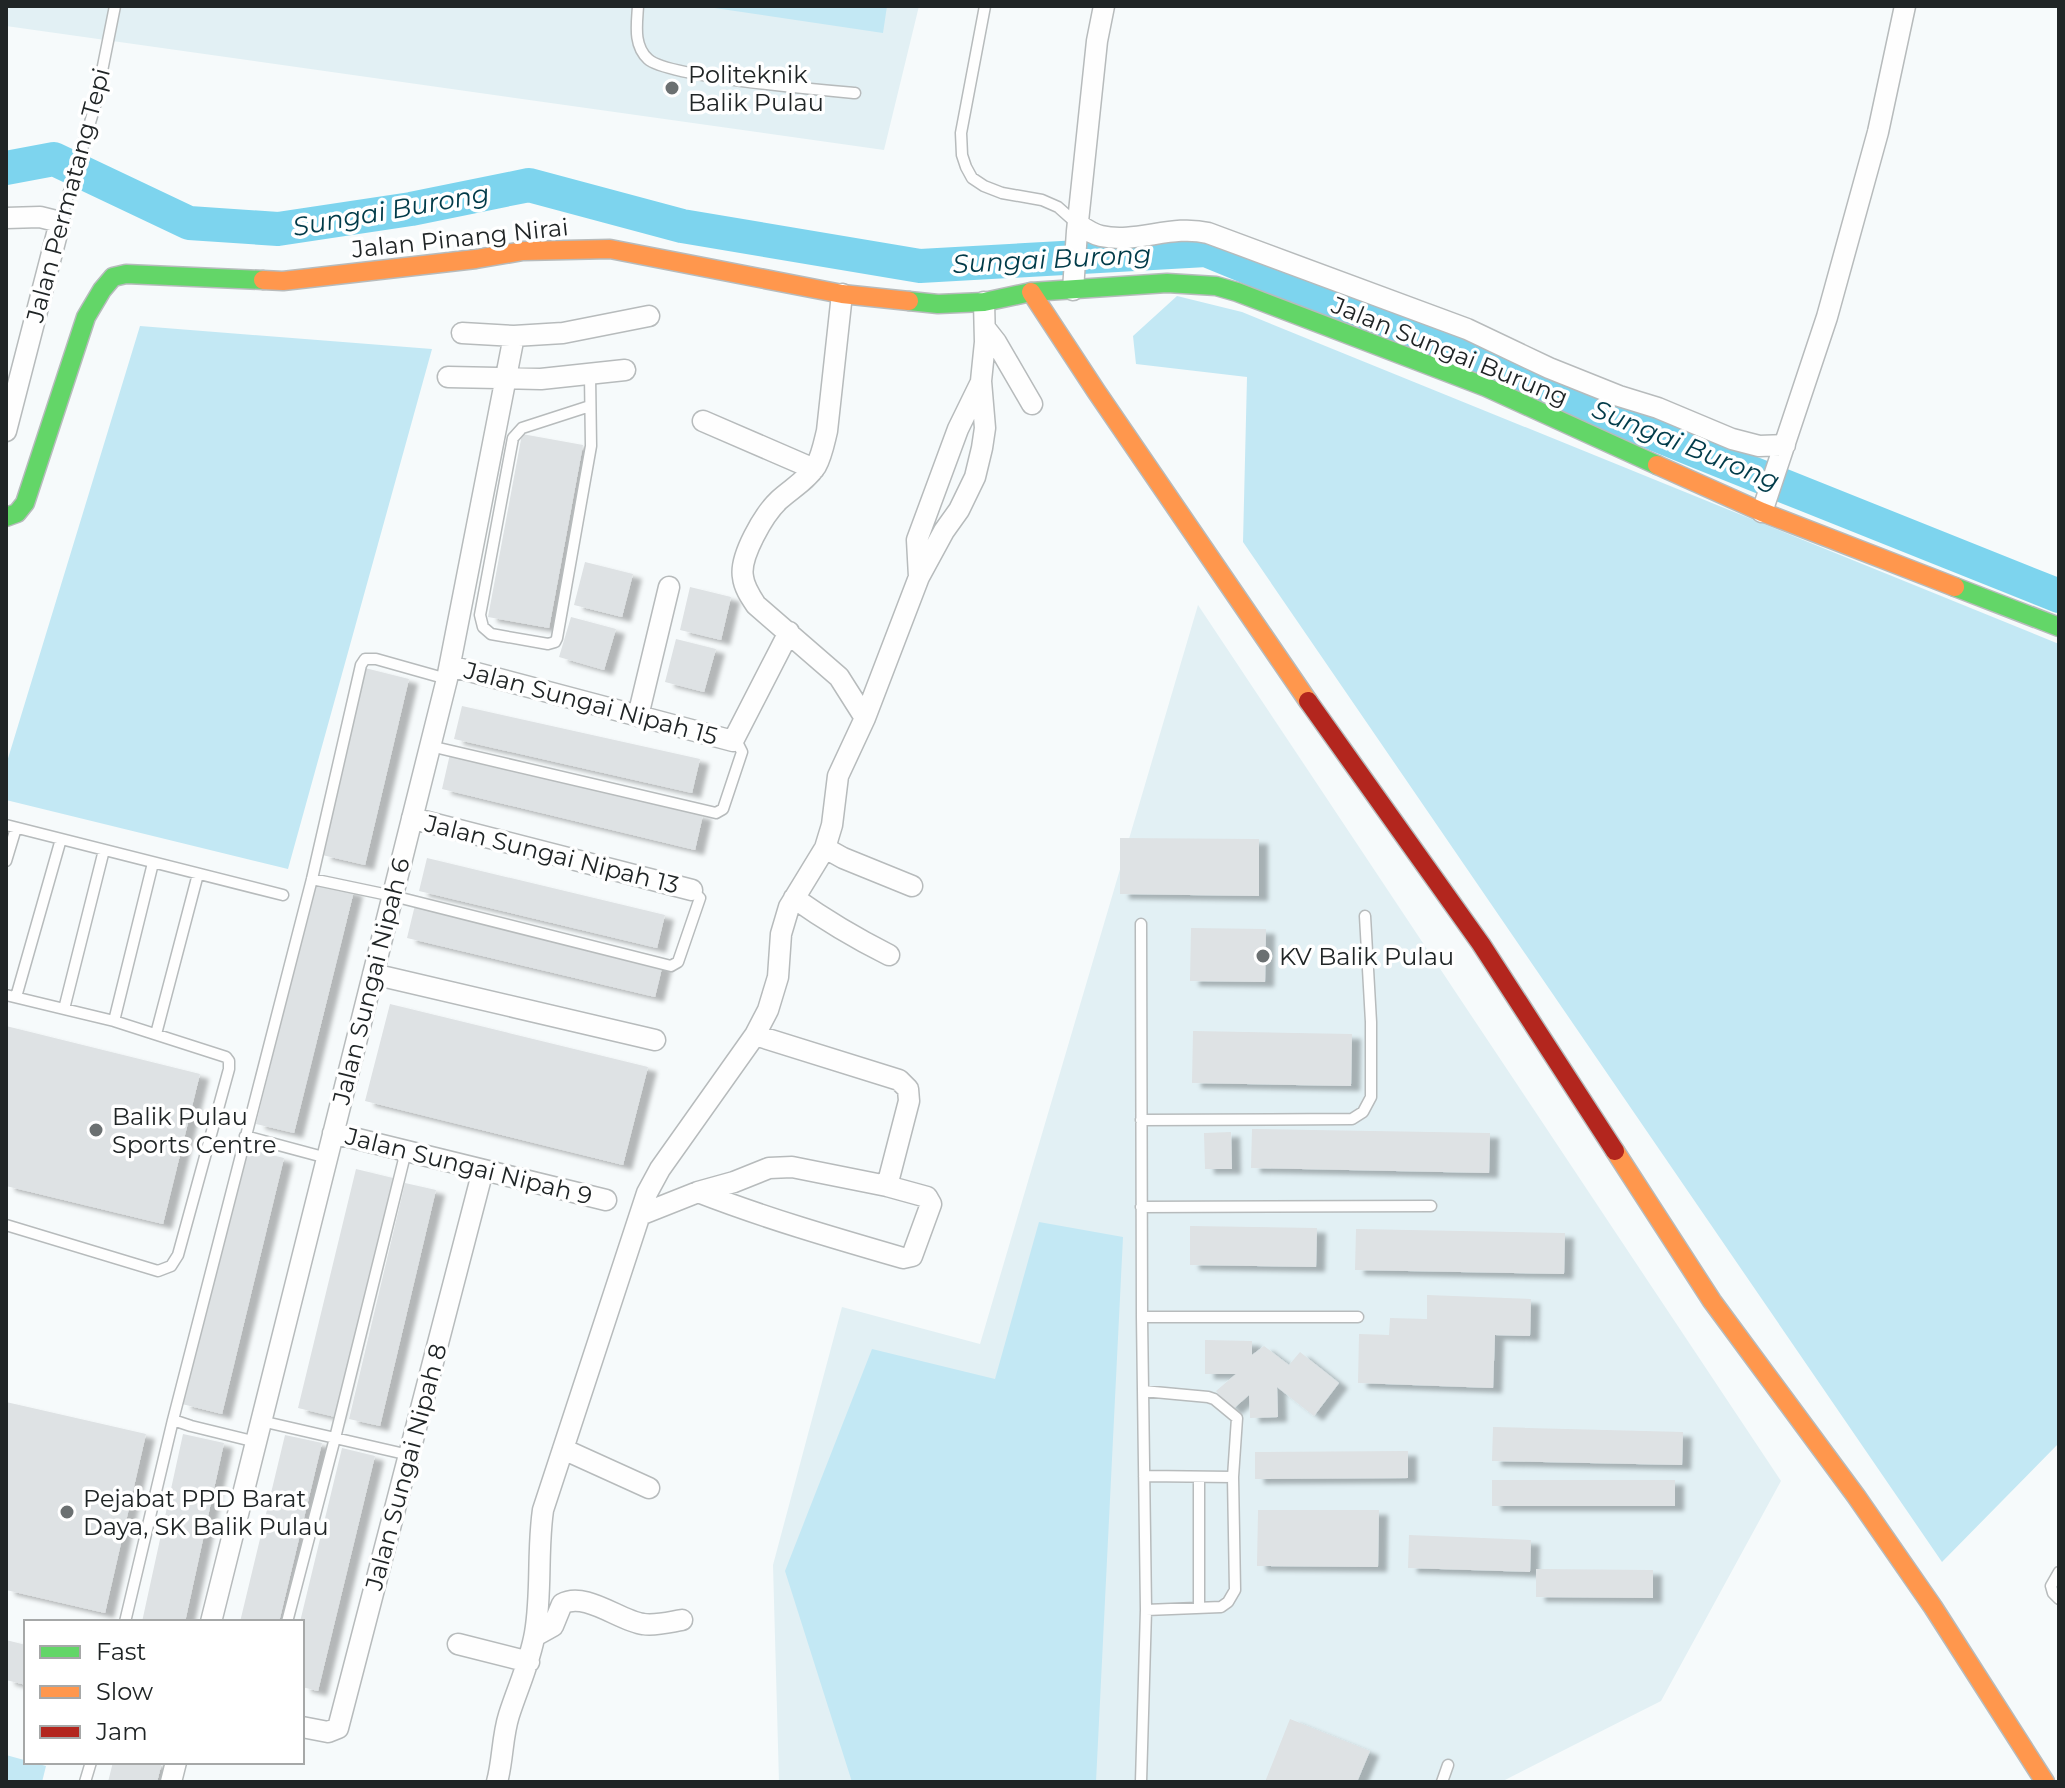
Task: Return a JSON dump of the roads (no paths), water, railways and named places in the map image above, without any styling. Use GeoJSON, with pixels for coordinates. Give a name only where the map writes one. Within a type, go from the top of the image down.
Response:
{"type":"FeatureCollection","features":[{"type":"Feature","properties":{"kind":"street"},"geometry":{"type":"LineString","coordinates":[[1074,283],[1097,41],[1104,6]]}},
{"type":"Feature","properties":{"kind":"street"},"geometry":{"type":"LineString","coordinates":[[1765,505],[1827,317],[1878,132],[1905,6]]}},
{"type":"Feature","properties":{"kind":"street"},"geometry":{"type":"LineString","coordinates":[[6,218],[63,214]]}},
{"type":"Feature","properties":{"kind":"street","name":"Jalan Permatang Tepi"},"geometry":{"type":"LineString","coordinates":[[6,431],[63,214]]}},
{"type":"Feature","properties":{"kind":"street"},"geometry":{"type":"LineString","coordinates":[[1078,227],[1120,238],[1176,230],[1208,233],[1467,329],[1549,368],[1619,396],[1732,439],[1782,453]]}},
{"type":"Feature","properties":{"kind":"street","name":"Jalan Pinang Nirai"},"geometry":{"type":"LineString","coordinates":[[6,517],[17,513],[25,503],[86,317],[113,277],[126,274],[283,281],[523,251],[610,249],[842,294],[938,304],[984,302],[1074,283],[1124,287]]}},
{"type":"Feature","properties":{"kind":"street","name":"Jalan Sungai Burung"},"geometry":{"type":"LineString","coordinates":[[1124,287],[1190,283],[1237,292],[1486,387],[2059,627]]}},
{"type":"Feature","properties":{"kind":"street"},"geometry":{"type":"LineString","coordinates":[[1031,292],[1350,762],[1481,944],[1712,1301],[1856,1496],[1933,1607],[2045,1782]]}},
{"type":"Feature","properties":{"kind":"street"},"geometry":{"type":"LineString","coordinates":[[842,294],[822,453],[814,469],[776,502],[742,565],[747,592],[756,605],[839,677],[865,718]]}},
{"type":"Feature","properties":{"kind":"street"},"geometry":{"type":"LineString","coordinates":[[497,1782],[509,1715],[529,1662],[535,1636],[543,1510],[650,1184],[755,1035],[775,992],[781,934],[789,907],[825,848],[832,825],[838,776],[865,718],[919,577],[975,477],[985,428],[981,381],[984,302]]}},
{"type":"Feature","properties":{"kind":"street"},"geometry":{"type":"LineString","coordinates":[[462,333],[514,336],[563,333],[649,316]]}},
{"type":"Feature","properties":{"kind":"street"},"geometry":{"type":"LineString","coordinates":[[985,328],[1032,404]]}},
{"type":"Feature","properties":{"kind":"street","name":"Jalan Sungai Nipah 6"},"geometry":{"type":"LineString","coordinates":[[211,1620],[448,672],[514,336]]}},
{"type":"Feature","properties":{"kind":"street"},"geometry":{"type":"LineString","coordinates":[[448,377],[541,379],[625,370]]}},
{"type":"Feature","properties":{"kind":"street"},"geometry":{"type":"LineString","coordinates":[[919,577],[917,540],[958,429],[981,381]]}},
{"type":"Feature","properties":{"kind":"street"},"geometry":{"type":"LineString","coordinates":[[703,421],[814,469]]}},
{"type":"Feature","properties":{"kind":"street"},"geometry":{"type":"LineString","coordinates":[[638,716],[669,587]]}},
{"type":"Feature","properties":{"kind":"street"},"geometry":{"type":"LineString","coordinates":[[733,741],[789,632]]}},
{"type":"Feature","properties":{"kind":"street","name":"Jalan Sungai Nipah 15"},"geometry":{"type":"LineString","coordinates":[[448,672],[733,741]]}},
{"type":"Feature","properties":{"kind":"street","name":"Jalan Sungai Nipah 13"},"geometry":{"type":"LineString","coordinates":[[412,818],[692,890]]}},
{"type":"Feature","properties":{"kind":"street"},"geometry":{"type":"LineString","coordinates":[[825,848],[912,886]]}},
{"type":"Feature","properties":{"kind":"street"},"geometry":{"type":"LineString","coordinates":[[794,898],[846,933],[889,955]]}},
{"type":"Feature","properties":{"kind":"street"},"geometry":{"type":"LineString","coordinates":[[373,974],[655,1040]]}},
{"type":"Feature","properties":{"kind":"street"},"geometry":{"type":"LineString","coordinates":[[755,1035],[899,1080],[908,1089],[909,1101],[887,1186]]}},
{"type":"Feature","properties":{"kind":"street","name":"Jalan Sungai Nipah 9"},"geometry":{"type":"LineString","coordinates":[[333,1133],[606,1200]]}},
{"type":"Feature","properties":{"kind":"street"},"geometry":{"type":"LineString","coordinates":[[640,1215],[698,1192],[780,1167],[887,1186],[927,1197],[931,1204],[912,1256],[907,1258],[775,1220],[698,1192]]}},
{"type":"Feature","properties":{"kind":"street","name":"Jalan Sungai Nipah 8"},"geometry":{"type":"LineString","coordinates":[[304,1727],[328,1732],[338,1728],[483,1170]]}},
{"type":"Feature","properties":{"kind":"street"},"geometry":{"type":"LineString","coordinates":[[563,1449],[649,1488]]}},
{"type":"Feature","properties":{"kind":"street"},"geometry":{"type":"LineString","coordinates":[[535,1636],[553,1626],[562,1604],[570,1600],[593,1605],[640,1624],[682,1620]]}},
{"type":"Feature","properties":{"kind":"street"},"geometry":{"type":"LineString","coordinates":[[458,1644],[529,1662]]}},
{"type":"Feature","properties":{"kind":"lane","name":"Jalan Permatang Tepi"},"geometry":{"type":"LineString","coordinates":[[63,214],[95,106],[115,6]]}},
{"type":"Feature","properties":{"kind":"lane"},"geometry":{"type":"LineString","coordinates":[[638,6],[638,45],[649,61],[683,72],[855,93]]}},
{"type":"Feature","properties":{"kind":"lane"},"geometry":{"type":"LineString","coordinates":[[985,6],[961,133],[966,167],[972,178],[984,186],[1002,193],[1042,200],[1058,207],[1078,227]]}},
{"type":"Feature","properties":{"kind":"lane"},"geometry":{"type":"LineString","coordinates":[[590,375],[591,446],[557,638],[548,644],[491,634],[483,627],[480,615],[513,438],[522,428],[590,406]]}},
{"type":"Feature","properties":{"kind":"lane"},"geometry":{"type":"LineString","coordinates":[[125,1620],[173,1420],[312,879],[361,665],[365,659],[376,659],[448,672]]}},
{"type":"Feature","properties":{"kind":"lane"},"geometry":{"type":"LineString","coordinates":[[430,746],[716,813],[723,809],[742,752],[733,741]]}},
{"type":"Feature","properties":{"kind":"lane"},"geometry":{"type":"LineString","coordinates":[[6,861],[11,827],[283,895]]}},
{"type":"Feature","properties":{"kind":"lane"},"geometry":{"type":"LineString","coordinates":[[6,1225],[158,1271],[171,1266],[178,1255],[229,1069],[226,1057],[114,1021],[11,996],[61,839]]}},
{"type":"Feature","properties":{"kind":"lane"},"geometry":{"type":"LineString","coordinates":[[64,1009],[104,850]]}},
{"type":"Feature","properties":{"kind":"lane"},"geometry":{"type":"LineString","coordinates":[[114,1021],[153,863]]}},
{"type":"Feature","properties":{"kind":"lane"},"geometry":{"type":"LineString","coordinates":[[156,1034],[198,874]]}},
{"type":"Feature","properties":{"kind":"lane"},"geometry":{"type":"LineString","coordinates":[[312,879],[393,896],[671,966],[678,962],[700,898],[692,890]]}},
{"type":"Feature","properties":{"kind":"lane"},"geometry":{"type":"LineString","coordinates":[[1141,1120],[1352,1119],[1363,1112],[1371,1097],[1371,1022],[1365,916]]}},
{"type":"Feature","properties":{"kind":"lane"},"geometry":{"type":"LineString","coordinates":[[1141,924],[1146,1610],[1141,1782]]}},
{"type":"Feature","properties":{"kind":"lane"},"geometry":{"type":"LineString","coordinates":[[245,1136],[327,1158]]}},
{"type":"Feature","properties":{"kind":"lane"},"geometry":{"type":"LineString","coordinates":[[288,1620],[406,1151]]}},
{"type":"Feature","properties":{"kind":"lane"},"geometry":{"type":"LineString","coordinates":[[1141,1207],[1431,1206]]}},
{"type":"Feature","properties":{"kind":"lane"},"geometry":{"type":"LineString","coordinates":[[1142,1317],[1358,1317]]}},
{"type":"Feature","properties":{"kind":"lane"},"geometry":{"type":"LineString","coordinates":[[1143,1391],[1208,1397],[1237,1418],[1233,1477],[1235,1590],[1221,1607],[1146,1610]]}},
{"type":"Feature","properties":{"kind":"lane"},"geometry":{"type":"LineString","coordinates":[[173,1420],[191,1426],[335,1438],[409,1455]]}},
{"type":"Feature","properties":{"kind":"lane"},"geometry":{"type":"LineString","coordinates":[[1144,1476],[1233,1477]]}},
{"type":"Feature","properties":{"kind":"lane"},"geometry":{"type":"LineString","coordinates":[[1199,1477],[1199,1608]]}},
{"type":"Feature","properties":{"kind":"lane"},"geometry":{"type":"LineString","coordinates":[[2059,1572],[2051,1586],[2059,1599]]}},
{"type":"Feature","properties":{"kind":"lane"},"geometry":{"type":"LineString","coordinates":[[1442,1782],[1448,1765]]}},
{"type":"Feature","properties":{"kind":"waterway","name":"Sungai Burong"},"geometry":{"type":"LineString","coordinates":[[6,168],[54,159],[189,223],[278,229],[411,209],[529,185],[682,226],[920,266],[1206,250],[2059,596]]}},
{"type":"Feature","properties":{"kind":"place","name":"Politeknik Balik Pulau"},"geometry":{"type":"Point","coordinates":[672,88]}},
{"type":"Feature","properties":{"kind":"place","name":"KV Balik Pulau"},"geometry":{"type":"Point","coordinates":[1263,956]}},
{"type":"Feature","properties":{"kind":"place","name":"Balik Pulau Sports Centre"},"geometry":{"type":"Point","coordinates":[96,1130]}},
{"type":"Feature","properties":{"kind":"place","name":"Pejabat PPD Barat Daya, SK Balik Pulau"},"geometry":{"type":"Point","coordinates":[67,1512]}}]}
